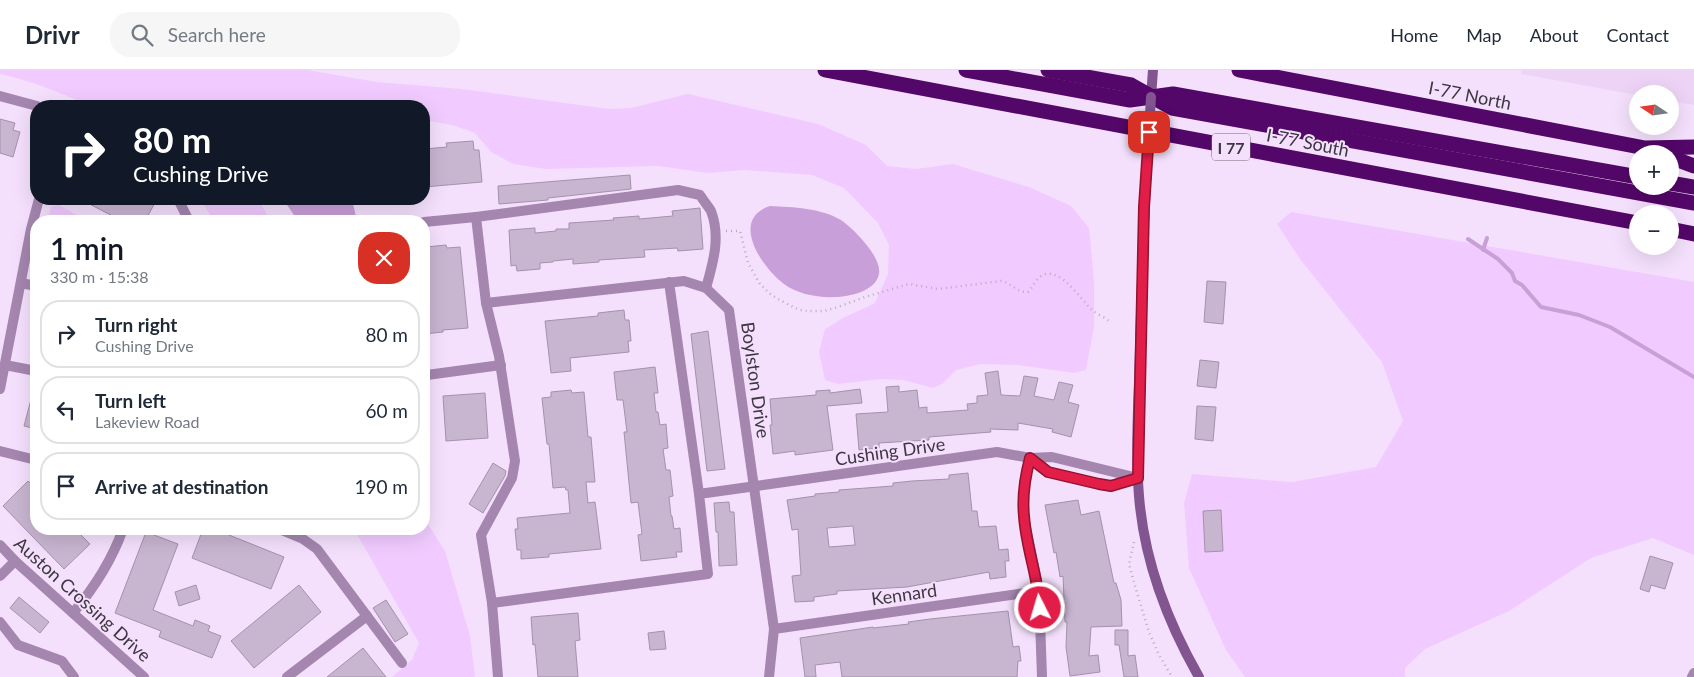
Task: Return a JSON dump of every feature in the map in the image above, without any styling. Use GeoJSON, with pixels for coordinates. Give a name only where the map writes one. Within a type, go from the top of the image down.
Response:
{"type":"FeatureCollection","features":[{"type":"Feature","properties":{"kind":"highway","name":"I-77 South"},"geometry":{"type":"LineString","coordinates":[[825,70],[1629,221]]}},
{"type":"Feature","properties":{"kind":"highway"},"geometry":{"type":"LineString","coordinates":[[966,70],[1096,86]]}},
{"type":"Feature","properties":{"kind":"highway"},"geometry":{"type":"LineString","coordinates":[[1048,70],[1130,100],[1151,97],[1172,108],[1207,107],[1629,176]]}},
{"type":"Feature","properties":{"kind":"highway","name":"I-77 North"},"geometry":{"type":"LineString","coordinates":[[1239,70],[1630,145]]}},
{"type":"Feature","properties":{"kind":"highway"},"geometry":{"type":"LineString","coordinates":[[1207,107],[1694,203]]}},
{"type":"Feature","properties":{"kind":"highway","name":"I-77 North"},"geometry":{"type":"LineString","coordinates":[[1679,147],[1694,147]]}},
{"type":"Feature","properties":{"kind":"highway"},"geometry":{"type":"LineString","coordinates":[[1679,160],[1694,166]]}},
{"type":"Feature","properties":{"kind":"highway"},"geometry":{"type":"LineString","coordinates":[[1679,184],[1694,187]]}},
{"type":"Feature","properties":{"kind":"highway"},"geometry":{"type":"LineString","coordinates":[[1679,231],[1694,234]]}},
{"type":"Feature","properties":{"kind":"main road"},"geometry":{"type":"LineString","coordinates":[[1153,70],[1144,207],[1138,478],[1144,534],[1158,587],[1172,625],[1199,677]]}},
{"type":"Feature","properties":{"kind":"street"},"geometry":{"type":"LineString","coordinates":[[0,96],[30,104]]}},
{"type":"Feature","properties":{"kind":"street"},"geometry":{"type":"LineString","coordinates":[[430,222],[476,218],[678,190],[700,195],[710,210],[716,232],[715,257],[706,288]]}},
{"type":"Feature","properties":{"kind":"street"},"geometry":{"type":"LineString","coordinates":[[476,218],[486,303],[501,365],[516,461],[512,478],[481,535],[492,604],[498,677]]}},
{"type":"Feature","properties":{"kind":"street"},"geometry":{"type":"LineString","coordinates":[[0,389],[30,234]]}},
{"type":"Feature","properties":{"kind":"street","name":"Boylston Drive"},"geometry":{"type":"LineString","coordinates":[[486,303],[684,281],[706,288],[730,310],[774,629],[769,677]]}},
{"type":"Feature","properties":{"kind":"street"},"geometry":{"type":"LineString","coordinates":[[492,604],[708,574],[700,494],[669,282]]}},
{"type":"Feature","properties":{"kind":"street"},"geometry":{"type":"LineString","coordinates":[[21,283],[30,285]]}},
{"type":"Feature","properties":{"kind":"street"},"geometry":{"type":"LineString","coordinates":[[5,365],[30,370]]}},
{"type":"Feature","properties":{"kind":"street"},"geometry":{"type":"LineString","coordinates":[[430,375],[501,365]]}},
{"type":"Feature","properties":{"kind":"street"},"geometry":{"type":"LineString","coordinates":[[0,451],[30,458]]}},
{"type":"Feature","properties":{"kind":"street","name":"Cushing Drive"},"geometry":{"type":"LineString","coordinates":[[700,494],[997,452],[1030,458],[1052,457],[1138,478]]}},
{"type":"Feature","properties":{"kind":"street"},"geometry":{"type":"LineString","coordinates":[[1030,458],[1024,484],[1024,517],[1039,591],[1042,677]]}},
{"type":"Feature","properties":{"kind":"street","name":"Cushing Drive"},"geometry":{"type":"LineString","coordinates":[[1030,458],[1048,472],[1099,484],[1111,486],[1138,478]]}},
{"type":"Feature","properties":{"kind":"street"},"geometry":{"type":"LineString","coordinates":[[73,613],[85,599],[107,564],[121,535]]}},
{"type":"Feature","properties":{"kind":"street"},"geometry":{"type":"LineString","coordinates":[[294,535],[304,539],[317,549],[402,663]]}},
{"type":"Feature","properties":{"kind":"street","name":"Auston Crossing Drive"},"geometry":{"type":"LineString","coordinates":[[0,546],[144,677]]}},
{"type":"Feature","properties":{"kind":"street"},"geometry":{"type":"LineString","coordinates":[[0,576],[15,561]]}},
{"type":"Feature","properties":{"kind":"street","name":"Kennard"},"geometry":{"type":"LineString","coordinates":[[774,629],[1039,591]]}},
{"type":"Feature","properties":{"kind":"street"},"geometry":{"type":"LineString","coordinates":[[287,677],[367,616]]}},
{"type":"Feature","properties":{"kind":"street"},"geometry":{"type":"LineString","coordinates":[[0,622],[18,645],[62,661],[74,677]]}},
{"type":"Feature","properties":{"kind":"street"},"geometry":{"type":"LineString","coordinates":[[1692,677],[1694,673]]}},
{"type":"Feature","properties":{"kind":"path"},"geometry":{"type":"LineString","coordinates":[[716,232],[740,231],[748,263],[760,284],[778,299],[804,311],[824,311],[865,296],[909,284],[938,289],[1005,282],[1023,293],[1028,292],[1036,280],[1050,273],[1061,277],[1092,310],[1109,321]]}},
{"type":"Feature","properties":{"kind":"path"},"geometry":{"type":"LineString","coordinates":[[1129,564],[1149,632],[1159,655],[1172,677]]}},
{"type":"Feature","properties":{"kind":"shaded area"},"geometry":{"type":"Polygon","coordinates":[[[0,70],[307,70],[377,82],[462,89],[609,109],[631,108],[688,94],[818,124],[866,145],[887,166],[916,169],[953,164],[1029,187],[1071,206],[1089,228],[1094,281],[1094,327],[1086,370],[1074,373],[1018,365],[981,364],[956,370],[942,384],[933,388],[903,380],[881,379],[838,384],[825,380],[819,352],[825,329],[875,303],[888,274],[889,245],[878,223],[844,188],[812,175],[745,170],[708,173],[658,166],[546,169],[513,164],[491,152],[475,133],[452,125],[430,121],[430,100],[75,100],[23,80],[0,74],[0,70]]]}},
{"type":"Feature","properties":{"kind":"shaded area"},"geometry":{"type":"Polygon","coordinates":[[[1522,70],[1694,70],[1694,105],[1679,102],[1679,85],[1629,85],[1629,94],[1521,74],[1522,70]]]}},
{"type":"Feature","properties":{"kind":"shaded area"},"geometry":{"type":"Polygon","coordinates":[[[59,205],[76,215],[49,215],[51,207],[59,205]]]}},
{"type":"Feature","properties":{"kind":"shaded area"},"geometry":{"type":"Polygon","coordinates":[[[204,205],[262,205],[267,215],[210,215],[204,205]]]}},
{"type":"Feature","properties":{"kind":"shaded area"},"geometry":{"type":"Polygon","coordinates":[[[287,205],[353,205],[356,215],[294,215],[287,205]]]}},
{"type":"Feature","properties":{"kind":"shaded area"},"geometry":{"type":"Polygon","coordinates":[[[770,206],[816,211],[841,220],[860,237],[872,252],[879,267],[877,280],[873,285],[861,292],[835,297],[808,295],[784,284],[767,267],[753,244],[752,221],[758,212],[770,206]]]}},
{"type":"Feature","properties":{"kind":"shaded area"},"geometry":{"type":"Polygon","coordinates":[[[1291,212],[1694,282],[1694,555],[1653,538],[1591,558],[1509,611],[1425,649],[1405,668],[1405,677],[1245,677],[1226,650],[1189,568],[1184,503],[1192,474],[1292,482],[1376,467],[1403,421],[1382,362],[1300,259],[1277,224],[1291,212]]]}},
{"type":"Feature","properties":{"kind":"shaded area"},"geometry":{"type":"Polygon","coordinates":[[[430,527],[445,551],[470,636],[475,677],[392,677],[412,660],[419,643],[357,535],[430,535],[430,527]]]}},
{"type":"Feature","properties":{"kind":"building"},"geometry":{"type":"Polygon","coordinates":[[[0,119],[15,123],[13,130],[20,132],[13,157],[0,153],[0,119]]]}},
{"type":"Feature","properties":{"kind":"building"},"geometry":{"type":"Polygon","coordinates":[[[473,141],[474,150],[479,150],[482,182],[430,186],[430,148],[447,147],[446,143],[473,141]]]}},
{"type":"Feature","properties":{"kind":"building"},"geometry":{"type":"Polygon","coordinates":[[[630,175],[631,189],[548,198],[548,200],[499,204],[498,186],[630,175]]]}},
{"type":"Feature","properties":{"kind":"building"},"geometry":{"type":"Polygon","coordinates":[[[91,205],[154,205],[148,215],[111,215],[91,205]]]}},
{"type":"Feature","properties":{"kind":"building"},"geometry":{"type":"Polygon","coordinates":[[[700,208],[703,249],[678,251],[677,248],[644,250],[645,257],[599,260],[599,262],[573,264],[573,259],[553,261],[540,263],[540,269],[517,271],[516,265],[511,266],[509,230],[535,228],[535,233],[556,231],[556,229],[569,229],[569,223],[639,216],[639,219],[673,216],[672,211],[700,208]]]}},
{"type":"Feature","properties":{"kind":"building"},"geometry":{"type":"Polygon","coordinates":[[[446,245],[447,248],[460,247],[468,328],[443,330],[443,332],[430,333],[430,247],[446,245]]]}},
{"type":"Feature","properties":{"kind":"building"},"geometry":{"type":"Polygon","coordinates":[[[1207,281],[1226,282],[1223,324],[1204,322],[1207,281]]]}},
{"type":"Feature","properties":{"kind":"building"},"geometry":{"type":"Polygon","coordinates":[[[624,310],[625,320],[629,320],[631,341],[628,341],[629,352],[570,358],[571,371],[551,373],[545,321],[598,316],[598,313],[624,310]]]}},
{"type":"Feature","properties":{"kind":"building"},"geometry":{"type":"Polygon","coordinates":[[[708,331],[725,469],[707,471],[691,334],[708,331]]]}},
{"type":"Feature","properties":{"kind":"building"},"geometry":{"type":"Polygon","coordinates":[[[1200,360],[1219,362],[1216,388],[1197,386],[1200,360]]]}},
{"type":"Feature","properties":{"kind":"building"},"geometry":{"type":"Polygon","coordinates":[[[655,367],[658,393],[654,393],[656,412],[658,412],[660,425],[666,424],[668,448],[663,449],[666,470],[670,470],[673,496],[669,497],[671,516],[674,529],[680,528],[682,552],[676,552],[677,557],[641,561],[638,535],[642,534],[638,502],[631,503],[624,432],[627,432],[623,400],[617,400],[614,372],[655,367]]]}},
{"type":"Feature","properties":{"kind":"building"},"geometry":{"type":"Polygon","coordinates":[[[998,371],[1001,395],[1020,396],[1024,376],[1038,378],[1034,396],[1054,400],[1059,382],[1073,385],[1068,402],[1079,405],[1071,437],[1052,432],[1053,429],[1018,423],[1018,430],[990,429],[991,432],[929,437],[929,440],[879,443],[879,448],[859,450],[856,414],[888,412],[886,387],[899,386],[899,392],[917,390],[919,408],[927,407],[927,413],[968,410],[967,404],[977,403],[977,396],[988,395],[985,373],[998,371]]]}},
{"type":"Feature","properties":{"kind":"building"},"geometry":{"type":"Polygon","coordinates":[[[860,389],[862,403],[827,406],[833,450],[795,455],[795,451],[773,454],[770,399],[816,395],[816,391],[830,390],[830,393],[860,389]]]}},
{"type":"Feature","properties":{"kind":"building"},"geometry":{"type":"Polygon","coordinates":[[[571,390],[572,393],[584,392],[595,482],[586,482],[588,503],[595,502],[601,549],[521,559],[521,550],[517,550],[515,529],[518,529],[517,518],[570,513],[568,490],[565,487],[553,488],[542,398],[551,397],[551,392],[571,390]]]}},
{"type":"Feature","properties":{"kind":"building"},"geometry":{"type":"Polygon","coordinates":[[[485,393],[488,438],[446,441],[443,396],[485,393]]]}},
{"type":"Feature","properties":{"kind":"building"},"geometry":{"type":"Polygon","coordinates":[[[30,403],[30,428],[24,426],[30,403]]]}},
{"type":"Feature","properties":{"kind":"building"},"geometry":{"type":"Polygon","coordinates":[[[1197,406],[1216,407],[1213,441],[1195,439],[1197,406]]]}},
{"type":"Feature","properties":{"kind":"building"},"geometry":{"type":"Polygon","coordinates":[[[493,463],[506,471],[505,476],[483,513],[469,504],[493,463]]]}},
{"type":"Feature","properties":{"kind":"building"},"geometry":{"type":"Polygon","coordinates":[[[968,473],[972,511],[977,511],[979,527],[996,526],[999,550],[1008,549],[1009,561],[1005,561],[1006,577],[990,579],[989,572],[907,587],[837,591],[837,594],[814,597],[814,601],[795,602],[792,576],[801,575],[798,529],[792,530],[787,500],[815,496],[815,494],[839,492],[839,490],[893,486],[893,483],[949,479],[949,475],[968,473]],[[853,526],[827,528],[829,547],[855,545],[853,526]]]}},
{"type":"Feature","properties":{"kind":"building"},"geometry":{"type":"Polygon","coordinates":[[[28,481],[30,483],[30,534],[3,506],[28,481]]]}},
{"type":"Feature","properties":{"kind":"building"},"geometry":{"type":"Polygon","coordinates":[[[1078,500],[1081,515],[1099,511],[1114,583],[1116,583],[1121,600],[1122,626],[1091,627],[1089,656],[1098,655],[1100,672],[1070,676],[1066,647],[1067,622],[1065,622],[1063,576],[1060,577],[1045,505],[1078,500]]]}},
{"type":"Feature","properties":{"kind":"building"},"geometry":{"type":"Polygon","coordinates":[[[729,502],[730,512],[734,512],[737,565],[719,566],[718,532],[716,532],[714,503],[729,502]]]}},
{"type":"Feature","properties":{"kind":"building"},"geometry":{"type":"Polygon","coordinates":[[[1221,510],[1223,551],[1205,552],[1203,511],[1221,510]]]}},
{"type":"Feature","properties":{"kind":"building"},"geometry":{"type":"Polygon","coordinates":[[[31,535],[81,535],[90,544],[64,569],[31,535]]]}},
{"type":"Feature","properties":{"kind":"building"},"geometry":{"type":"Polygon","coordinates":[[[145,535],[154,535],[178,544],[153,610],[193,626],[195,620],[210,626],[208,631],[221,636],[212,658],[159,637],[161,631],[115,613],[145,535]]]}},
{"type":"Feature","properties":{"kind":"building"},"geometry":{"type":"Polygon","coordinates":[[[201,535],[229,535],[284,557],[271,589],[192,558],[201,535]]]}},
{"type":"Feature","properties":{"kind":"building"},"geometry":{"type":"Polygon","coordinates":[[[1650,556],[1673,563],[1665,589],[1651,585],[1649,592],[1640,589],[1650,556]]]}},
{"type":"Feature","properties":{"kind":"building"},"geometry":{"type":"Polygon","coordinates":[[[196,585],[200,599],[179,606],[175,592],[196,585]]]}},
{"type":"Feature","properties":{"kind":"building"},"geometry":{"type":"Polygon","coordinates":[[[299,585],[321,612],[254,668],[231,641],[299,585]]]}},
{"type":"Feature","properties":{"kind":"building"},"geometry":{"type":"Polygon","coordinates":[[[19,597],[49,622],[40,633],[10,608],[19,597]]]}},
{"type":"Feature","properties":{"kind":"building"},"geometry":{"type":"Polygon","coordinates":[[[386,600],[408,634],[395,642],[373,608],[386,600]]]}},
{"type":"Feature","properties":{"kind":"building"},"geometry":{"type":"Polygon","coordinates":[[[1008,611],[1013,647],[1019,646],[1021,661],[1018,661],[1017,677],[842,677],[840,662],[815,665],[816,677],[805,677],[800,638],[873,627],[909,624],[908,622],[930,619],[1008,611]]]}},
{"type":"Feature","properties":{"kind":"building"},"geometry":{"type":"Polygon","coordinates":[[[578,613],[580,640],[575,641],[578,677],[538,677],[531,617],[578,613]]]}},
{"type":"Feature","properties":{"kind":"building"},"geometry":{"type":"Polygon","coordinates":[[[1115,630],[1128,630],[1128,656],[1135,655],[1138,677],[1124,677],[1119,645],[1115,645],[1115,630]]]}},
{"type":"Feature","properties":{"kind":"building"},"geometry":{"type":"Polygon","coordinates":[[[664,631],[666,649],[650,650],[648,633],[664,631]]]}},
{"type":"Feature","properties":{"kind":"building"},"geometry":{"type":"Polygon","coordinates":[[[363,648],[386,677],[327,677],[363,648]]]}},
{"type":"Feature","properties":{"kind":"waterway"},"geometry":{"type":"LineString","coordinates":[[1483,250],[1487,238]]}},
{"type":"Feature","properties":{"kind":"waterway"},"geometry":{"type":"LineString","coordinates":[[1468,239],[1498,259],[1512,273],[1515,281],[1522,285],[1541,307],[1579,315],[1610,327],[1694,377]]}},
{"type":"Feature","properties":{"kind":"route"},"geometry":{"type":"LineString","coordinates":[[1040,608],[1039,591],[1024,517],[1024,484],[1030,458],[1048,472],[1087,482],[1111,486],[1138,478],[1137,444],[1144,207],[1149,132]]}}]}
